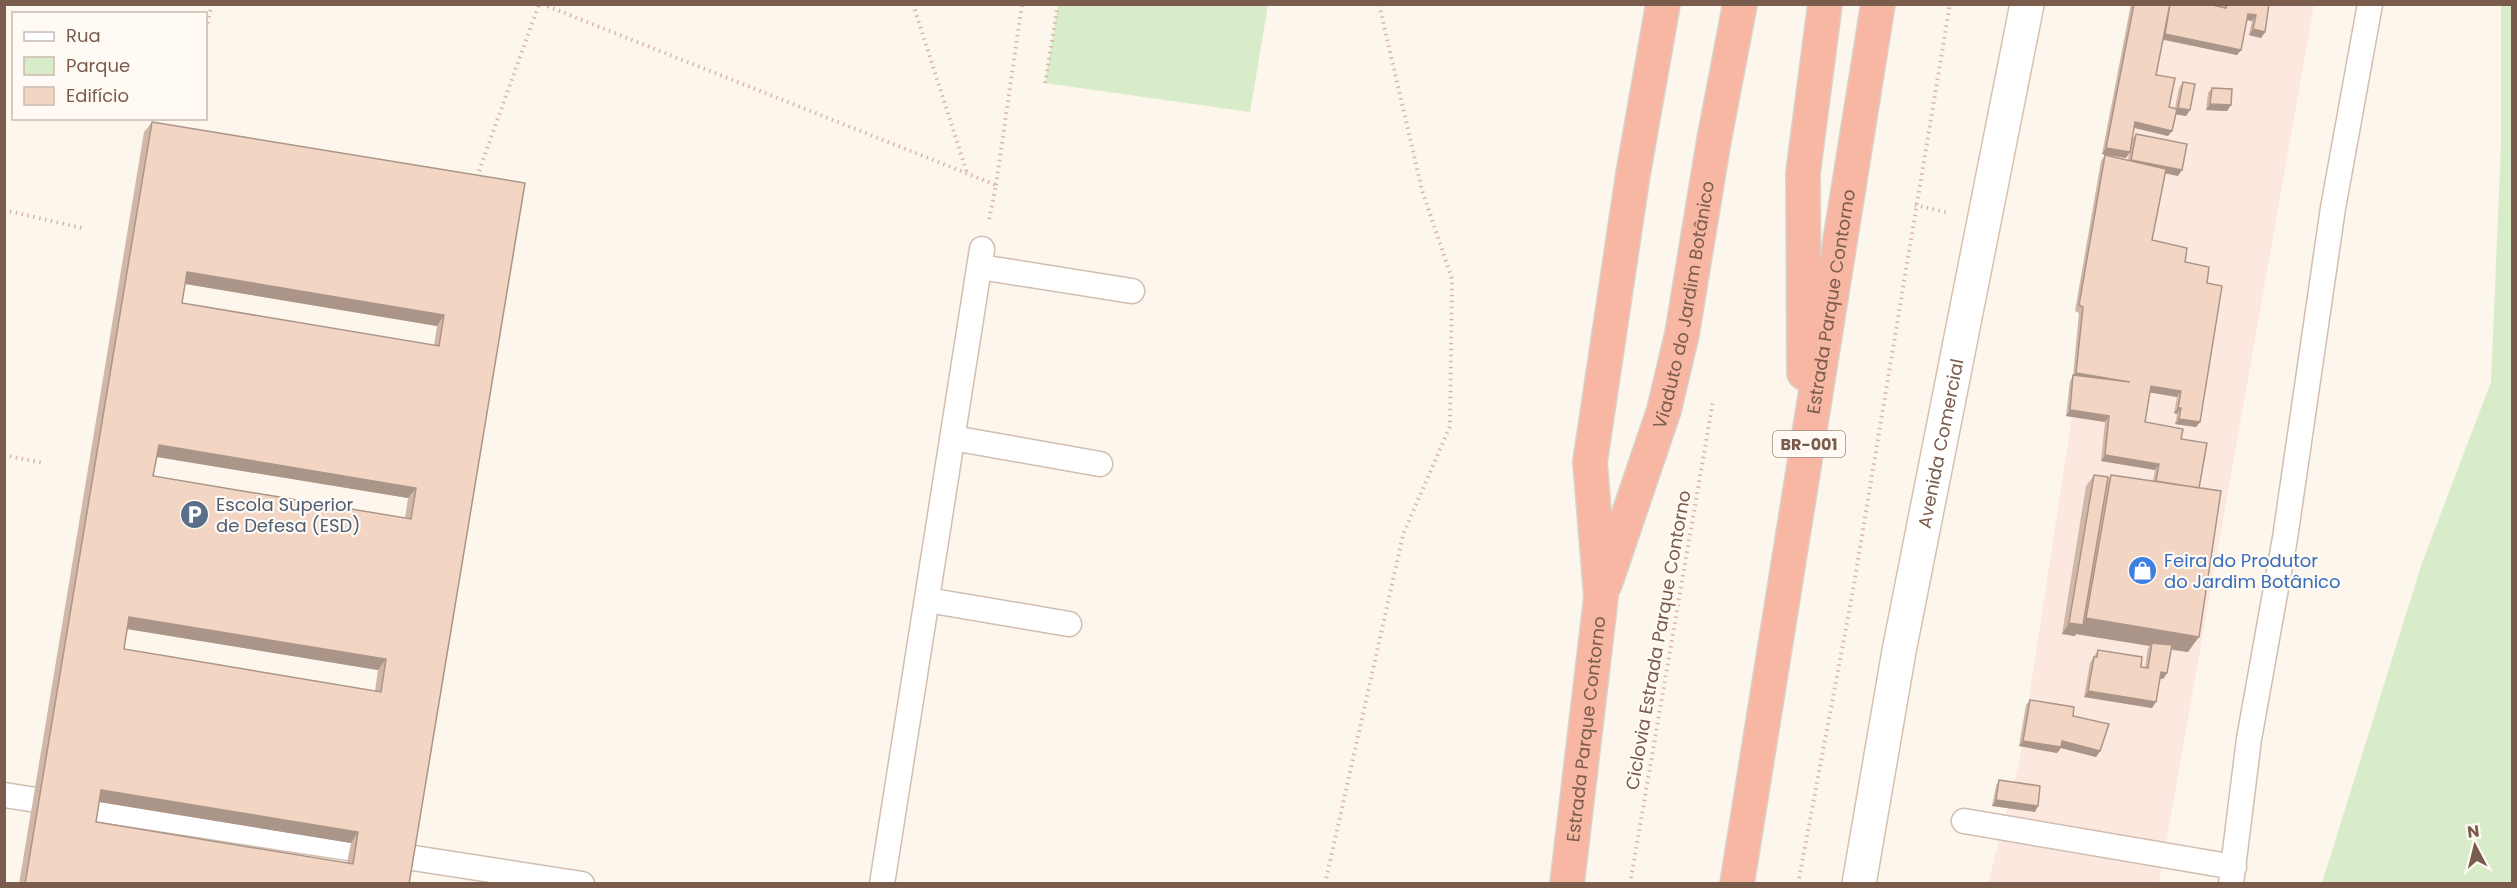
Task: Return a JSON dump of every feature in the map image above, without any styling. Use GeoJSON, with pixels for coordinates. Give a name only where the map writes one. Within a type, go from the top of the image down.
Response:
{"type":"FeatureCollection","features":[{"type":"Feature","properties":{"kind":"highway","name":"Estrada Parque Contorno"},"geometry":{"type":"LineString","coordinates":[[1567,884],[1600,597],[1590,462],[1633,174],[1663,4]]}},
{"type":"Feature","properties":{"kind":"highway","name":"Viaduto do Jardim Botânico"},"geometry":{"type":"LineString","coordinates":[[1600,597],[1664,410],[1683,334],[1714,140],[1740,4]]}},
{"type":"Feature","properties":{"kind":"highway"},"geometry":{"type":"LineString","coordinates":[[1804,476],[1803,173],[1825,4]]}},
{"type":"Feature","properties":{"kind":"highway","name":"Estrada Parque Contorno"},"geometry":{"type":"LineString","coordinates":[[1737,884],[1878,4]]}},
{"type":"Feature","properties":{"kind":"street","name":"Avenida Comercial"},"geometry":{"type":"LineString","coordinates":[[1859,884],[1899,651],[2026,4]]}},
{"type":"Feature","properties":{"kind":"lane"},"geometry":{"type":"LineString","coordinates":[[1964,821],[2232,875],[2249,739],[2285,538],[2333,208],[2370,4]]}},
{"type":"Feature","properties":{"kind":"lane"},"geometry":{"type":"LineString","coordinates":[[882,884],[981,258],[1132,291]]}},
{"type":"Feature","properties":{"kind":"lane"},"geometry":{"type":"LineString","coordinates":[[953,438],[1100,464]]}},
{"type":"Feature","properties":{"kind":"lane"},"geometry":{"type":"LineString","coordinates":[[927,600],[1069,624]]}},
{"type":"Feature","properties":{"kind":"lane"},"geometry":{"type":"LineString","coordinates":[[4,795],[582,884]]}},
{"type":"Feature","properties":{"kind":"path"},"geometry":{"type":"LineString","coordinates":[[207,25],[212,4]]}},
{"type":"Feature","properties":{"kind":"path"},"geometry":{"type":"LineString","coordinates":[[478,171],[541,4],[996,185]]}},
{"type":"Feature","properties":{"kind":"path"},"geometry":{"type":"LineString","coordinates":[[557,10],[558,4]]}},
{"type":"Feature","properties":{"kind":"path"},"geometry":{"type":"LineString","coordinates":[[913,4],[967,174]]}},
{"type":"Feature","properties":{"kind":"path"},"geometry":{"type":"LineString","coordinates":[[981,258],[996,185],[1022,4]]}},
{"type":"Feature","properties":{"kind":"path"},"geometry":{"type":"LineString","coordinates":[[1045,83],[1058,4]]}},
{"type":"Feature","properties":{"kind":"path"},"geometry":{"type":"LineString","coordinates":[[1325,884],[1402,535],[1450,426],[1452,279],[1422,190],[1379,4]]}},
{"type":"Feature","properties":{"kind":"path"},"geometry":{"type":"LineString","coordinates":[[1798,884],[1852,596],[1950,4]]}},
{"type":"Feature","properties":{"kind":"path"},"geometry":{"type":"LineString","coordinates":[[4,210],[82,228]]}},
{"type":"Feature","properties":{"kind":"path","name":"Ciclovia Estrada Parque Contorno"},"geometry":{"type":"LineString","coordinates":[[1630,884],[1713,401]]}},
{"type":"Feature","properties":{"kind":"path"},"geometry":{"type":"LineString","coordinates":[[4,455],[44,464]]}},
{"type":"Feature","properties":{"kind":"shaded area"},"geometry":{"type":"Polygon","coordinates":[[[2135,5],[2314,5],[2159,883],[1988,884],[2019,763],[2135,5]]]}},
{"type":"Feature","properties":{"kind":"green space"},"geometry":{"type":"Polygon","coordinates":[[[1058,5],[1268,5],[1250,112],[1045,83],[1058,5]]]}},
{"type":"Feature","properties":{"kind":"green space"},"geometry":{"type":"Polygon","coordinates":[[[2501,5],[2512,5],[2512,883],[2322,883],[2422,563],[2491,382],[2501,145],[2501,5]]]}},
{"type":"Feature","properties":{"kind":"building"},"geometry":{"type":"Polygon","coordinates":[[[2134,4],[2170,4],[2156,75],[2175,78],[2169,107],[2177,109],[2172,131],[2135,122],[2130,152],[2106,148],[2134,4]]]}},
{"type":"Feature","properties":{"kind":"building"},"geometry":{"type":"Polygon","coordinates":[[[2170,4],[2208,4],[2226,8],[2227,4],[2269,4],[2265,32],[2253,29],[2256,15],[2248,14],[2241,50],[2165,34],[2170,4]]]}},
{"type":"Feature","properties":{"kind":"building"},"geometry":{"type":"Polygon","coordinates":[[[2183,82],[2195,84],[2190,110],[2178,108],[2183,82]]]}},
{"type":"Feature","properties":{"kind":"building"},"geometry":{"type":"Polygon","coordinates":[[[2212,88],[2232,89],[2231,105],[2210,104],[2212,88]]]}},
{"type":"Feature","properties":{"kind":"building","name":"Escola Superior de Defesa (ESD)"},"geometry":{"type":"Polygon","coordinates":[[[152,122],[525,183],[409,884],[25,884],[152,122]],[[187,272],[182,303],[439,346],[444,315],[187,272]],[[159,445],[153,476],[411,519],[416,488],[159,445]],[[129,617],[124,649],[381,692],[386,659],[129,617]],[[101,790],[96,822],[353,864],[358,832],[101,790]]]}},
{"type":"Feature","properties":{"kind":"building"},"geometry":{"type":"Polygon","coordinates":[[[2136,134],[2187,144],[2182,170],[2131,160],[2136,134]]]}},
{"type":"Feature","properties":{"kind":"building"},"geometry":{"type":"Polygon","coordinates":[[[2105,155],[2166,169],[2152,240],[2187,248],[2185,262],[2209,267],[2207,283],[2222,286],[2200,422],[2179,419],[2181,391],[2151,386],[2145,422],[2183,429],[2181,439],[2207,443],[2199,488],[2156,481],[2159,464],[2105,455],[2109,416],[2070,410],[2073,375],[2130,382],[2076,373],[2083,307],[2079,305],[2105,155]]]}},
{"type":"Feature","properties":{"kind":"building"},"geometry":{"type":"Polygon","coordinates":[[[2094,475],[2108,477],[2083,625],[2069,623],[2094,475]]]}},
{"type":"Feature","properties":{"kind":"building","name":"Feira do Produtor do Jardim Botânico"},"geometry":{"type":"Polygon","coordinates":[[[2111,475],[2221,491],[2199,637],[2086,618],[2111,475]]]}},
{"type":"Feature","properties":{"kind":"building"},"geometry":{"type":"Polygon","coordinates":[[[2152,643],[2172,645],[2167,673],[2161,672],[2156,702],[2088,691],[2094,657],[2097,657],[2098,650],[2142,657],[2141,667],[2148,668],[2152,643]]]}},
{"type":"Feature","properties":{"kind":"building"},"geometry":{"type":"Polygon","coordinates":[[[2030,700],[2074,707],[2073,716],[2109,724],[2100,751],[2062,741],[2061,747],[2023,741],[2030,700]]]}},
{"type":"Feature","properties":{"kind":"building"},"geometry":{"type":"Polygon","coordinates":[[[1999,780],[2040,786],[2038,806],[1996,800],[1999,780]]]}},
{"type":"Feature","properties":{"kind":"place","name":"Escola Superior de Defesa (ESD)"},"geometry":{"type":"Point","coordinates":[195,514]}},
{"type":"Feature","properties":{"kind":"place","name":"Feira do Produtor do Jardim Botânico"},"geometry":{"type":"Point","coordinates":[2143,570]}}]}
